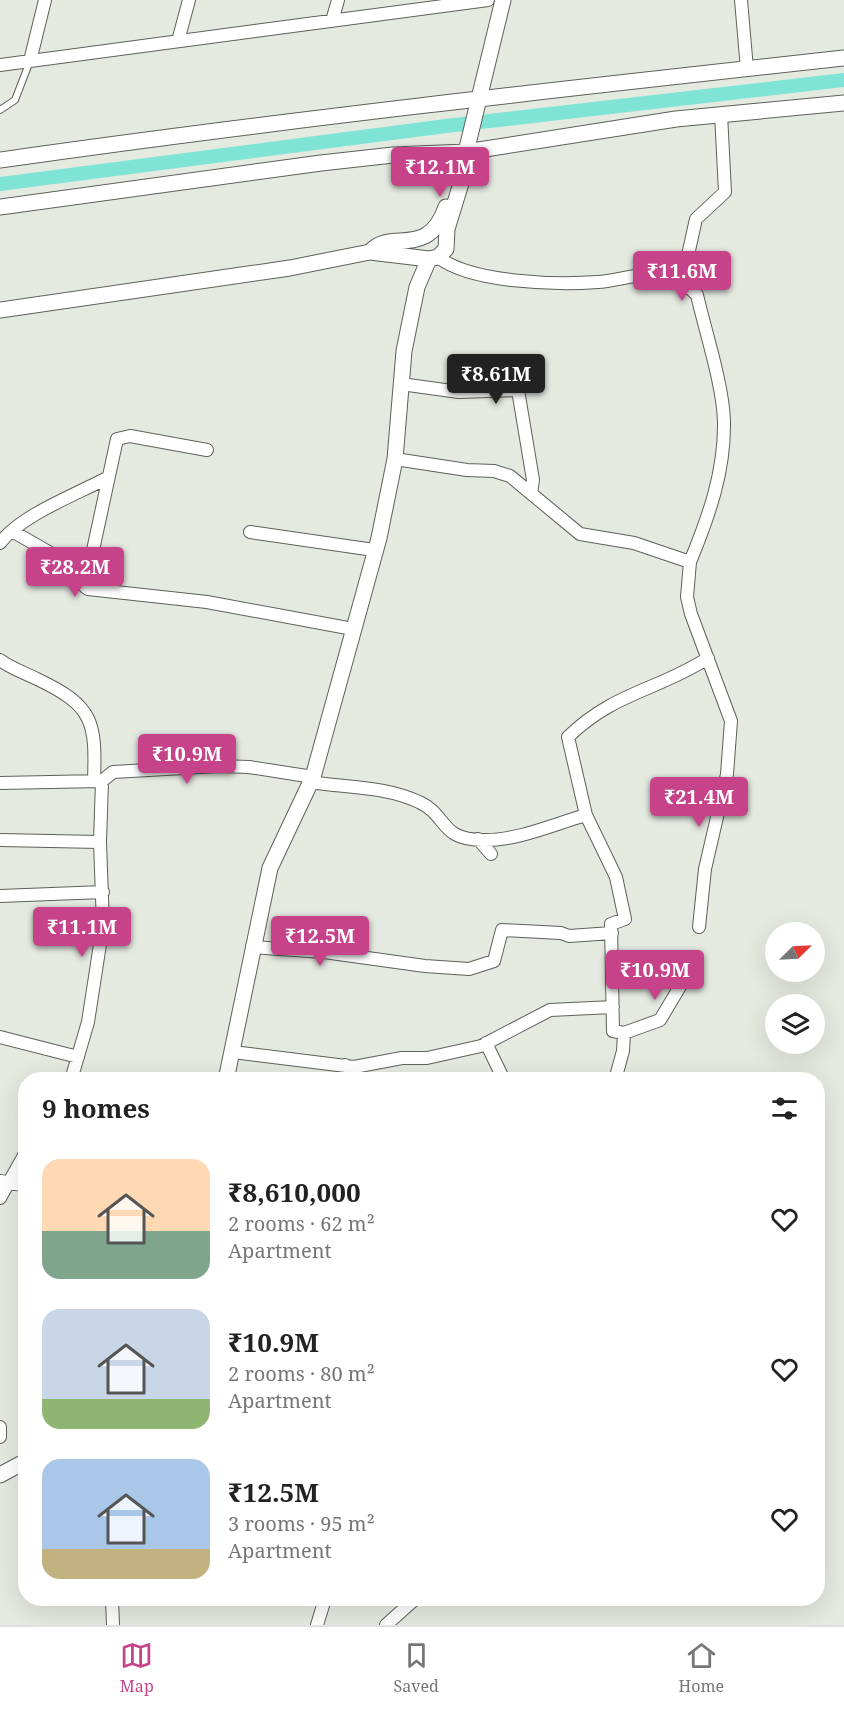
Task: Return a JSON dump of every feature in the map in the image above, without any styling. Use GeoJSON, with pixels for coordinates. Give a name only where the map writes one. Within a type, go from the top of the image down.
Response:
{"type":"FeatureCollection","features":[{"type":"Feature","properties":{"kind":"street"},"geometry":{"type":"LineString","coordinates":[[30,61],[45,0]]}},
{"type":"Feature","properties":{"kind":"street"},"geometry":{"type":"LineString","coordinates":[[178,41],[189,0]]}},
{"type":"Feature","properties":{"kind":"street"},"geometry":{"type":"LineString","coordinates":[[332,21],[338,0]]}},
{"type":"Feature","properties":{"kind":"street"},"geometry":{"type":"LineString","coordinates":[[0,65],[488,0]]}},
{"type":"Feature","properties":{"kind":"street"},"geometry":{"type":"LineString","coordinates":[[0,310],[279,270],[370,252],[430,258],[446,249],[447,229],[466,166],[467,147],[503,0]]}},
{"type":"Feature","properties":{"kind":"street"},"geometry":{"type":"LineString","coordinates":[[741,0],[747,69]]}},
{"type":"Feature","properties":{"kind":"street"},"geometry":{"type":"LineString","coordinates":[[0,160],[154,138],[477,105],[844,58]]}},
{"type":"Feature","properties":{"kind":"street"},"geometry":{"type":"LineString","coordinates":[[0,207],[721,114],[844,103]]}},
{"type":"Feature","properties":{"kind":"street"},"geometry":{"type":"LineString","coordinates":[[682,282],[696,219],[725,192],[721,114]]}},
{"type":"Feature","properties":{"kind":"street"},"geometry":{"type":"LineString","coordinates":[[370,252],[381,245],[422,238],[432,232],[440,221],[458,165],[467,147]]}},
{"type":"Feature","properties":{"kind":"street"},"geometry":{"type":"LineString","coordinates":[[422,238],[418,249],[430,258],[466,273],[546,283],[598,282],[664,274],[682,282],[697,295],[724,418],[723,447],[713,505],[690,562],[687,597],[691,614],[731,720],[728,774],[705,869],[699,927]]}},
{"type":"Feature","properties":{"kind":"street"},"geometry":{"type":"LineString","coordinates":[[228,1072],[270,868],[312,780],[374,550],[395,459],[401,384],[410,318],[417,287],[430,258]]}},
{"type":"Feature","properties":{"kind":"street"},"geometry":{"type":"LineString","coordinates":[[401,384],[459,392],[518,390],[533,480],[531,494]]}},
{"type":"Feature","properties":{"kind":"street"},"geometry":{"type":"LineString","coordinates":[[207,450],[122,436],[115,445],[85,587],[88,590],[207,602],[353,629]]}},
{"type":"Feature","properties":{"kind":"street"},"geometry":{"type":"LineString","coordinates":[[395,459],[467,470],[494,471],[510,476],[580,534],[634,543],[690,562]]}},
{"type":"Feature","properties":{"kind":"street"},"geometry":{"type":"LineString","coordinates":[[0,543],[12,531],[107,478]]}},
{"type":"Feature","properties":{"kind":"street"},"geometry":{"type":"LineString","coordinates":[[12,531],[87,574]]}},
{"type":"Feature","properties":{"kind":"street"},"geometry":{"type":"LineString","coordinates":[[250,532],[374,550]]}},
{"type":"Feature","properties":{"kind":"street"},"geometry":{"type":"LineString","coordinates":[[688,974],[660,1020],[624,1034],[613,1031],[611,924],[625,919],[616,877],[586,815],[568,737],[600,710],[661,680],[684,674],[708,658]]}},
{"type":"Feature","properties":{"kind":"street"},"geometry":{"type":"LineString","coordinates":[[0,660],[56,688],[87,715],[96,741],[103,925],[88,1022],[73,1072]]}},
{"type":"Feature","properties":{"kind":"street"},"geometry":{"type":"LineString","coordinates":[[0,783],[98,781],[113,772],[219,766],[249,767],[312,780],[386,791],[421,802],[453,835],[478,839],[505,838],[586,815]]}},
{"type":"Feature","properties":{"kind":"street"},"geometry":{"type":"LineString","coordinates":[[478,839],[491,854]]}},
{"type":"Feature","properties":{"kind":"street"},"geometry":{"type":"LineString","coordinates":[[0,840],[100,842]]}},
{"type":"Feature","properties":{"kind":"street"},"geometry":{"type":"LineString","coordinates":[[0,896],[103,892]]}},
{"type":"Feature","properties":{"kind":"street"},"geometry":{"type":"LineString","coordinates":[[252,947],[469,969],[494,961],[502,930],[561,933],[569,936],[612,933]]}},
{"type":"Feature","properties":{"kind":"street"},"geometry":{"type":"LineString","coordinates":[[233,1052],[354,1067],[402,1058],[428,1058],[469,1051],[550,1010],[613,1007]]}},
{"type":"Feature","properties":{"kind":"street"},"geometry":{"type":"LineString","coordinates":[[617,1072],[624,1051],[624,1034]]}},
{"type":"Feature","properties":{"kind":"street"},"geometry":{"type":"LineString","coordinates":[[0,1037],[78,1057]]}},
{"type":"Feature","properties":{"kind":"street"},"geometry":{"type":"LineString","coordinates":[[486,1042],[500,1072]]}},
{"type":"Feature","properties":{"kind":"street"},"geometry":{"type":"LineString","coordinates":[[345,1065],[345,1072]]}},
{"type":"Feature","properties":{"kind":"street"},"geometry":{"type":"LineString","coordinates":[[0,1198],[4,1182],[18,1163]]}},
{"type":"Feature","properties":{"kind":"street"},"geometry":{"type":"LineString","coordinates":[[0,1426],[0,1437]]}},
{"type":"Feature","properties":{"kind":"street"},"geometry":{"type":"LineString","coordinates":[[0,1475],[18,1465]]}},
{"type":"Feature","properties":{"kind":"street"},"geometry":{"type":"LineString","coordinates":[[112,1606],[113,1625]]}},
{"type":"Feature","properties":{"kind":"street"},"geometry":{"type":"LineString","coordinates":[[317,1625],[323,1606]]}},
{"type":"Feature","properties":{"kind":"street"},"geometry":{"type":"LineString","coordinates":[[386,1625],[407,1606]]}},
{"type":"Feature","properties":{"kind":"lane"},"geometry":{"type":"LineString","coordinates":[[0,110],[15,100],[30,61]]}},
{"type":"Feature","properties":{"kind":"waterway"},"geometry":{"type":"LineString","coordinates":[[0,184],[446,126],[844,80]]}}]}
